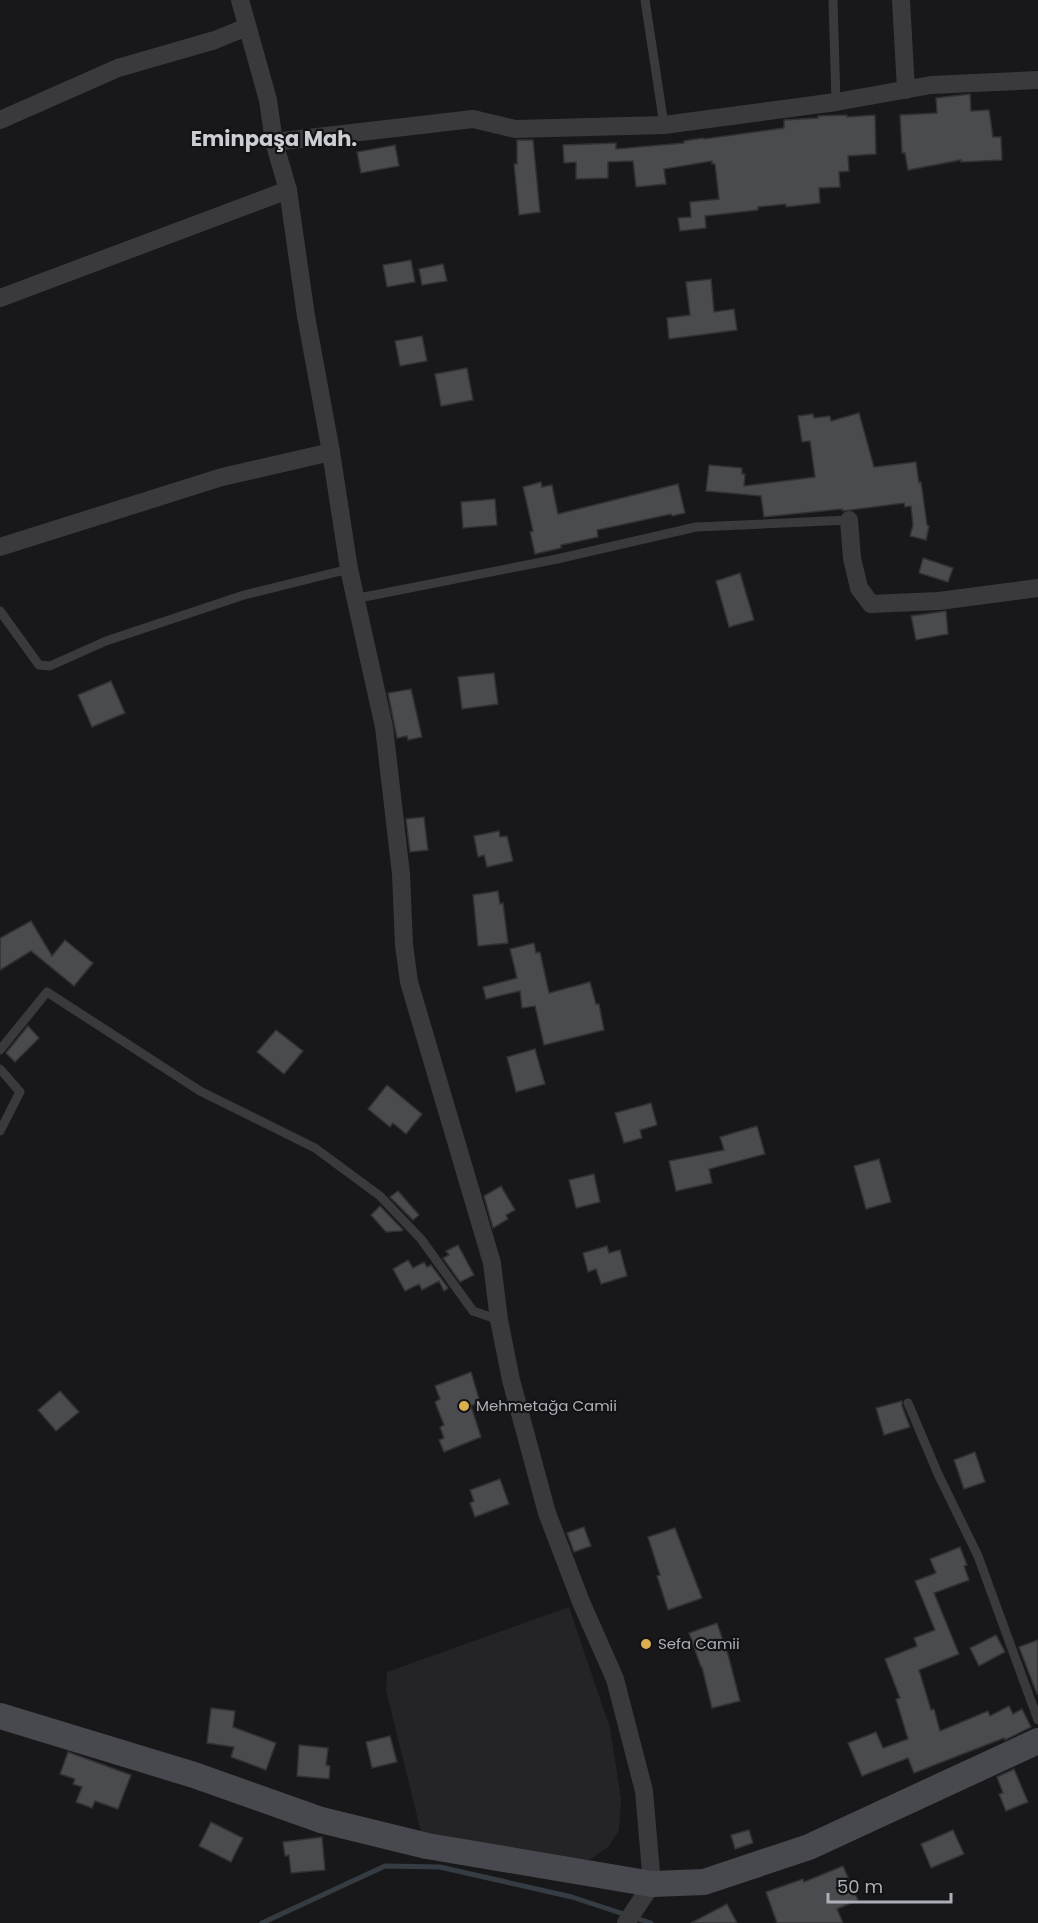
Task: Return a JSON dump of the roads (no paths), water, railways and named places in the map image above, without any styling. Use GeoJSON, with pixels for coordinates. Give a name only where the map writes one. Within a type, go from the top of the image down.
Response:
{"type":"FeatureCollection","features":[{"type":"Feature","properties":{"kind":"street"},"geometry":{"type":"LineString","coordinates":[[240,0],[268,100],[274,142],[288,190],[306,316],[331,452],[354,599],[384,727],[401,874],[404,945],[409,982],[492,1263],[499,1320],[511,1380],[547,1513],[581,1602],[615,1679],[644,1791],[646,1891],[626,1923]]}},
{"type":"Feature","properties":{"kind":"street"},"geometry":{"type":"LineString","coordinates":[[902,0],[906,90]]}},
{"type":"Feature","properties":{"kind":"street"},"geometry":{"type":"LineString","coordinates":[[0,120],[118,68],[215,40],[247,27]]}},
{"type":"Feature","properties":{"kind":"street"},"geometry":{"type":"LineString","coordinates":[[274,142],[473,119],[514,129],[664,124],[836,102],[932,85],[1038,80]]}},
{"type":"Feature","properties":{"kind":"street"},"geometry":{"type":"LineString","coordinates":[[0,298],[288,190]]}},
{"type":"Feature","properties":{"kind":"street"},"geometry":{"type":"LineString","coordinates":[[0,547],[222,477],[331,452]]}},
{"type":"Feature","properties":{"kind":"street"},"geometry":{"type":"LineString","coordinates":[[849,520],[852,558],[859,588],[871,604],[939,601],[1038,588]]}},
{"type":"Feature","properties":{"kind":"street"},"geometry":{"type":"LineString","coordinates":[[0,1716],[194,1775],[321,1820],[427,1846],[646,1891],[704,1882],[809,1847],[1038,1741]]}},
{"type":"Feature","properties":{"kind":"lane"},"geometry":{"type":"LineString","coordinates":[[645,0],[664,124]]}},
{"type":"Feature","properties":{"kind":"lane"},"geometry":{"type":"LineString","coordinates":[[833,0],[836,102]]}},
{"type":"Feature","properties":{"kind":"lane"},"geometry":{"type":"LineString","coordinates":[[354,599],[557,559],[696,527],[849,520]]}},
{"type":"Feature","properties":{"kind":"lane"},"geometry":{"type":"LineString","coordinates":[[0,610],[39,665],[50,666],[106,641],[244,595],[349,569]]}},
{"type":"Feature","properties":{"kind":"lane"},"geometry":{"type":"LineString","coordinates":[[0,1050],[47,992],[200,1091],[315,1148],[380,1196],[421,1239],[473,1311],[499,1320]]}},
{"type":"Feature","properties":{"kind":"lane"},"geometry":{"type":"LineString","coordinates":[[0,1069],[20,1092],[0,1131]]}},
{"type":"Feature","properties":{"kind":"lane"},"geometry":{"type":"LineString","coordinates":[[908,1403],[938,1474],[978,1556],[1038,1720]]}},
{"type":"Feature","properties":{"kind":"waterway"},"geometry":{"type":"LineString","coordinates":[[262,1923],[385,1866],[440,1867],[572,1897],[651,1923]]}},
{"type":"Feature","properties":{"kind":"place","name":"Mehmetağa Camii"},"geometry":{"type":"Point","coordinates":[464,1406]}},
{"type":"Feature","properties":{"kind":"place","name":"Sefa Camii"},"geometry":{"type":"Point","coordinates":[646,1644]}},
{"type":"Feature","properties":{"kind":"district","name":"Eminpaşa Mah."},"geometry":{"type":"Point","coordinates":[274,139]}}]}
